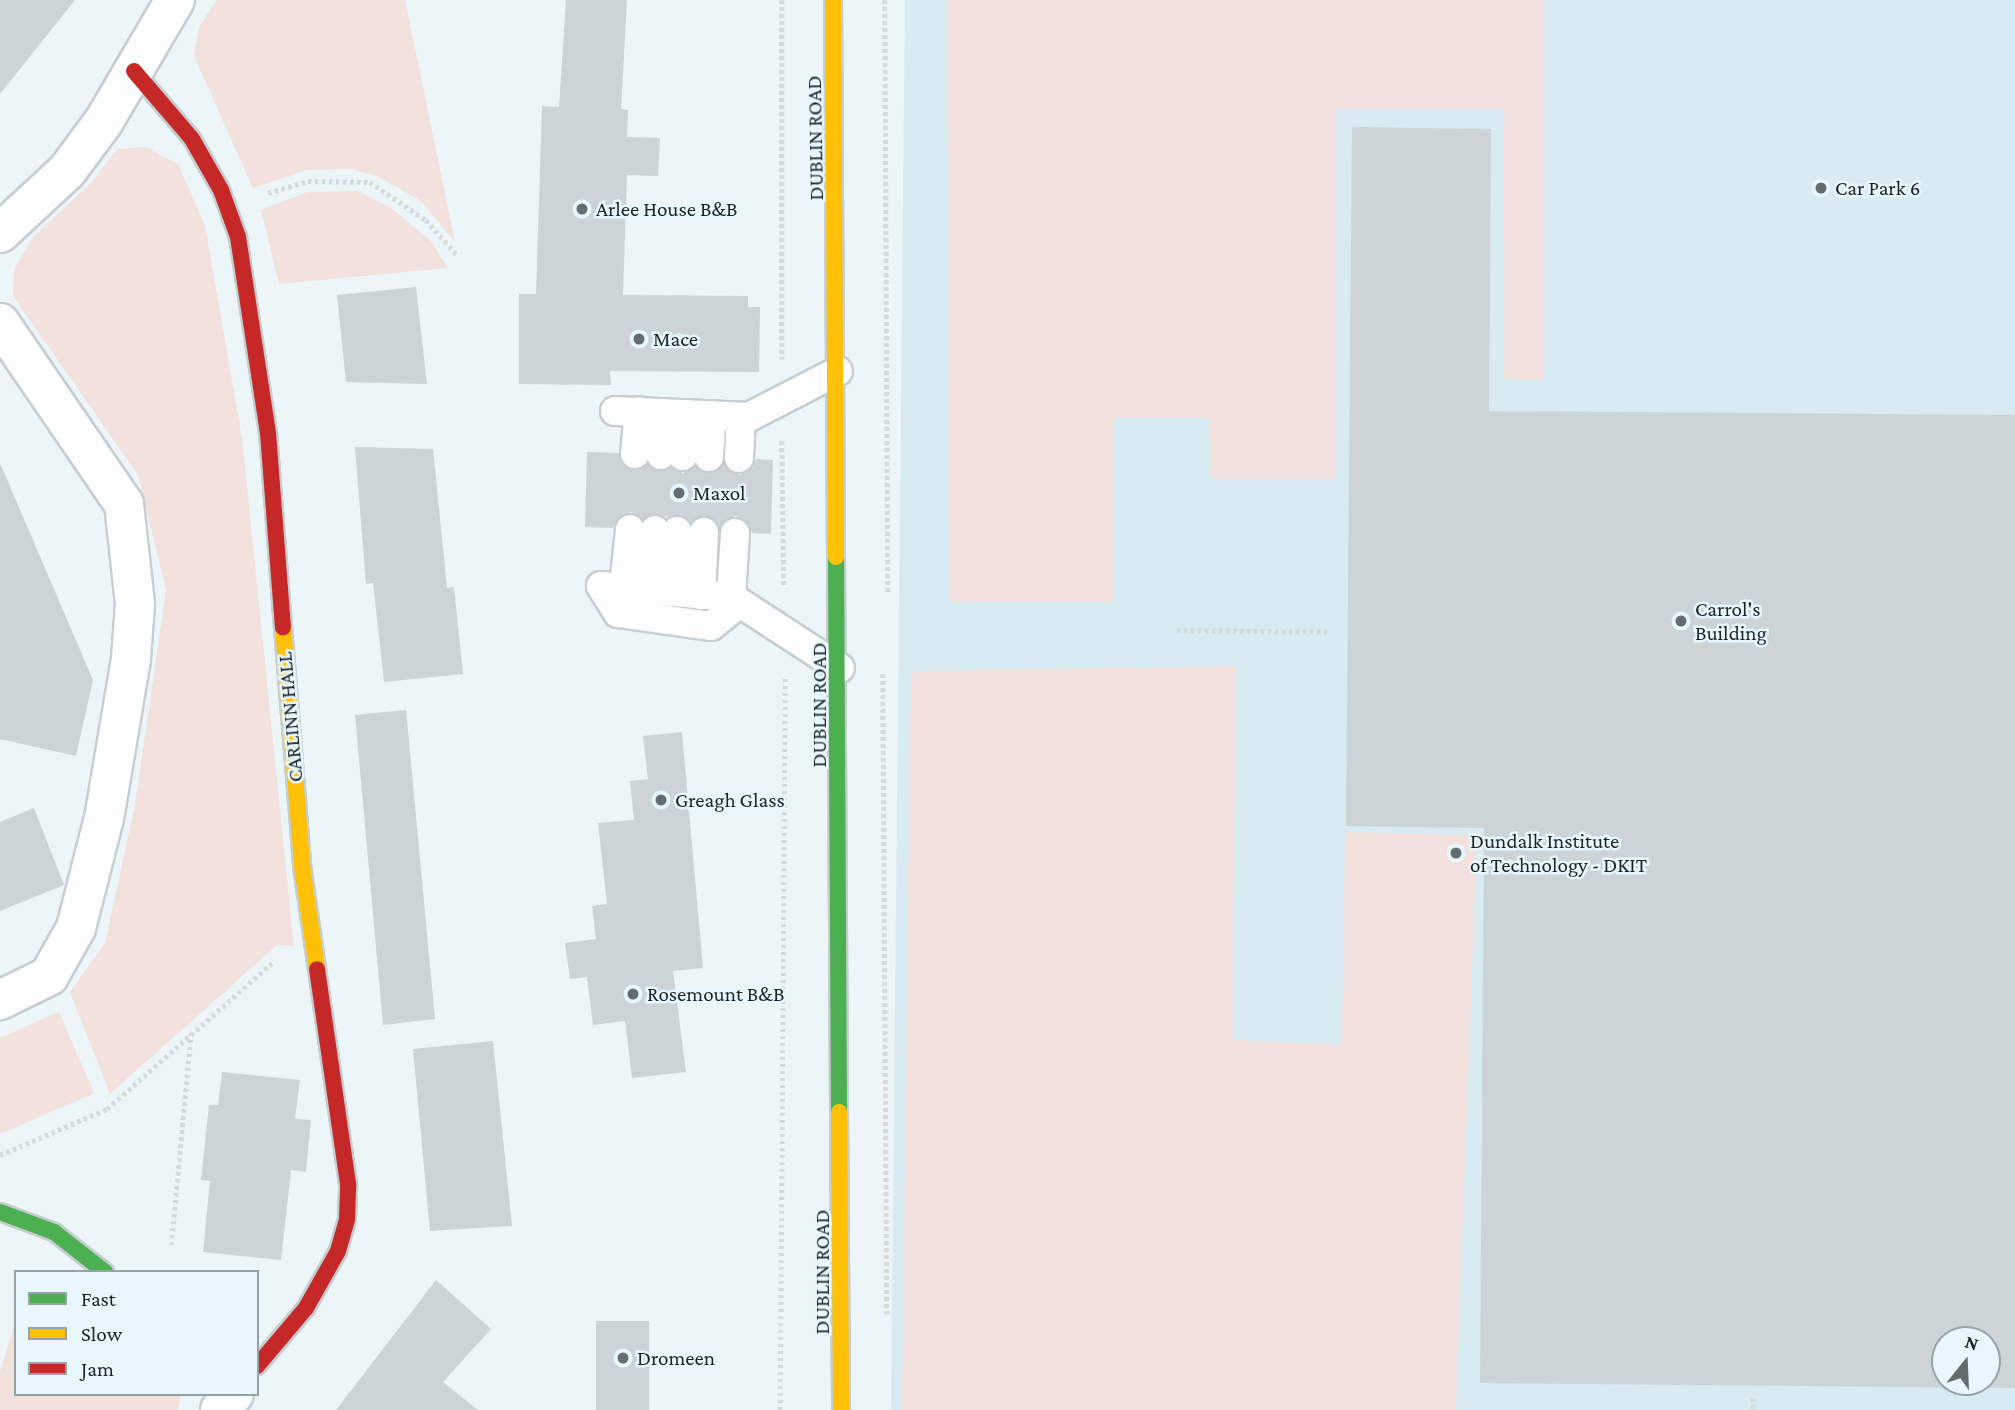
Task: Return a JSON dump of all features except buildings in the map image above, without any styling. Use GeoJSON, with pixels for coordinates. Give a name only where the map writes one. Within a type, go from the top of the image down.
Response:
{"type":"FeatureCollection","features":[{"type":"Feature","properties":{"kind":"street"},"geometry":{"type":"LineString","coordinates":[[0,233],[66,171],[134,71],[175,0]]}},
{"type":"Feature","properties":{"kind":"street","name":"DUBLIN ROAD"},"geometry":{"type":"LineString","coordinates":[[833,0],[840,668],[841,1410]]}},
{"type":"Feature","properties":{"kind":"street","name":"CARLINN HALL"},"geometry":{"type":"LineString","coordinates":[[134,71],[192,139],[227,205],[251,304],[268,433],[303,873],[348,1184],[347,1219],[338,1251],[306,1308],[259,1364]]}},
{"type":"Feature","properties":{"kind":"street"},"geometry":{"type":"LineString","coordinates":[[0,323],[124,504],[135,604],[131,659],[104,818],[76,928],[49,976],[0,1000]]}},
{"type":"Feature","properties":{"kind":"street"},"geometry":{"type":"LineString","coordinates":[[0,1212],[54,1232],[102,1270]]}},
{"type":"Feature","properties":{"kind":"street"},"geometry":{"type":"LineString","coordinates":[[220,1410],[232,1396]]}},
{"type":"Feature","properties":{"kind":"lane"},"geometry":{"type":"LineString","coordinates":[[663,413],[741,417],[782,400],[838,371]]}},
{"type":"Feature","properties":{"kind":"lane"},"geometry":{"type":"LineString","coordinates":[[663,413],[672,455],[663,413]]}},
{"type":"Feature","properties":{"kind":"lane"},"geometry":{"type":"LineString","coordinates":[[739,458],[741,417]]}},
{"type":"Feature","properties":{"kind":"lane"},"geometry":{"type":"LineString","coordinates":[[663,591],[667,530],[663,591]]}},
{"type":"Feature","properties":{"kind":"lane"},"geometry":{"type":"LineString","coordinates":[[735,533],[735,600],[711,626],[618,613],[601,586],[735,600],[840,668]]}},
{"type":"Feature","properties":{"kind":"path"},"geometry":{"type":"LineString","coordinates":[[780,1410],[784,632],[782,0]]}},
{"type":"Feature","properties":{"kind":"path"},"geometry":{"type":"LineString","coordinates":[[885,0],[888,594]]}},
{"type":"Feature","properties":{"kind":"path"},"geometry":{"type":"LineString","coordinates":[[227,205],[308,181],[370,182],[426,220],[457,255]]}},
{"type":"Feature","properties":{"kind":"path"},"geometry":{"type":"LineString","coordinates":[[1177,630],[1330,632]]}},
{"type":"Feature","properties":{"kind":"path"},"geometry":{"type":"LineString","coordinates":[[883,674],[887,1327]]}},
{"type":"Feature","properties":{"kind":"path"},"geometry":{"type":"LineString","coordinates":[[0,1155],[107,1109],[191,1031],[279,957]]}},
{"type":"Feature","properties":{"kind":"path"},"geometry":{"type":"LineString","coordinates":[[171,1245],[191,1031]]}},
{"type":"Feature","properties":{"kind":"path"},"geometry":{"type":"LineString","coordinates":[[1753,1398],[1753,1410]]}},
{"type":"Feature","properties":{"kind":"shaded area"},"geometry":{"type":"Polygon","coordinates":[[[217,0],[405,0],[455,242],[421,201],[377,176],[349,169],[307,170],[253,188],[194,56],[199,27],[217,0]]]}},
{"type":"Feature","properties":{"kind":"shaded area","name":"Dundalk Institute of Technology - DKIT"},"geometry":{"type":"Polygon","coordinates":[[[905,0],[2015,0],[2015,1410],[891,1410],[905,0]]]}},
{"type":"Feature","properties":{"kind":"shaded area"},"geometry":{"type":"Polygon","coordinates":[[[948,0],[1543,0],[1544,380],[1503,379],[1503,109],[1335,109],[1335,479],[1211,479],[1210,418],[1113,418],[1113,602],[949,602],[948,0]]]}},
{"type":"Feature","properties":{"kind":"shaded area"},"geometry":{"type":"Polygon","coordinates":[[[146,147],[178,164],[205,225],[242,438],[294,946],[277,945],[110,1094],[70,992],[105,943],[135,805],[166,590],[138,475],[13,296],[14,270],[32,238],[91,183],[117,149],[146,147]]]}},
{"type":"Feature","properties":{"kind":"shaded area"},"geometry":{"type":"Polygon","coordinates":[[[357,191],[392,209],[431,241],[448,268],[279,284],[261,210],[308,192],[357,191]]]}},
{"type":"Feature","properties":{"kind":"shaded area"},"geometry":{"type":"Polygon","coordinates":[[[1236,666],[1233,1040],[1342,1045],[1345,832],[1477,835],[1456,1410],[902,1410],[911,671],[1236,666]]]}},
{"type":"Feature","properties":{"kind":"shaded area"},"geometry":{"type":"Polygon","coordinates":[[[59,1012],[94,1093],[0,1134],[0,1038],[59,1012]]]}},
{"type":"Feature","properties":{"kind":"shaded area"},"geometry":{"type":"Polygon","coordinates":[[[14,1326],[14,1396],[181,1396],[178,1410],[0,1410],[0,1372],[14,1326]]]}},
{"type":"Feature","properties":{"kind":"traffic: fast"},"geometry":{"type":"LineString","coordinates":[[836,557],[839,1112]]}},
{"type":"Feature","properties":{"kind":"traffic: fast"},"geometry":{"type":"LineString","coordinates":[[0,1212],[54,1232],[102,1270]]}},
{"type":"Feature","properties":{"kind":"traffic: slow"},"geometry":{"type":"LineString","coordinates":[[833,0],[836,557]]}},
{"type":"Feature","properties":{"kind":"traffic: slow"},"geometry":{"type":"LineString","coordinates":[[283,627],[303,873],[317,969]]}},
{"type":"Feature","properties":{"kind":"traffic: slow"},"geometry":{"type":"LineString","coordinates":[[839,1112],[841,1410]]}},
{"type":"Feature","properties":{"kind":"traffic: jam"},"geometry":{"type":"LineString","coordinates":[[134,71],[192,139],[221,190],[238,237],[268,433],[283,627]]}},
{"type":"Feature","properties":{"kind":"traffic: jam"},"geometry":{"type":"LineString","coordinates":[[259,1364],[306,1308],[338,1251],[347,1219],[348,1184],[317,969]]}},
{"type":"Feature","properties":{"kind":"place","name":"Car Park 6"},"geometry":{"type":"Point","coordinates":[1821,188]}},
{"type":"Feature","properties":{"kind":"place","name":"Arlee House B&B"},"geometry":{"type":"Point","coordinates":[582,209]}},
{"type":"Feature","properties":{"kind":"place","name":"Mace"},"geometry":{"type":"Point","coordinates":[639,339]}},
{"type":"Feature","properties":{"kind":"place","name":"Maxol"},"geometry":{"type":"Point","coordinates":[679,493]}},
{"type":"Feature","properties":{"kind":"place","name":"Carrol's Building"},"geometry":{"type":"Point","coordinates":[1681,621]}},
{"type":"Feature","properties":{"kind":"place","name":"Greagh Glass"},"geometry":{"type":"Point","coordinates":[661,800]}},
{"type":"Feature","properties":{"kind":"place","name":"Dundalk Institute of Technology - DKIT"},"geometry":{"type":"Point","coordinates":[1456,853]}},
{"type":"Feature","properties":{"kind":"place","name":"Rosemount B&B"},"geometry":{"type":"Point","coordinates":[633,994]}},
{"type":"Feature","properties":{"kind":"place","name":"Dromeen"},"geometry":{"type":"Point","coordinates":[623,1358]}}]}
